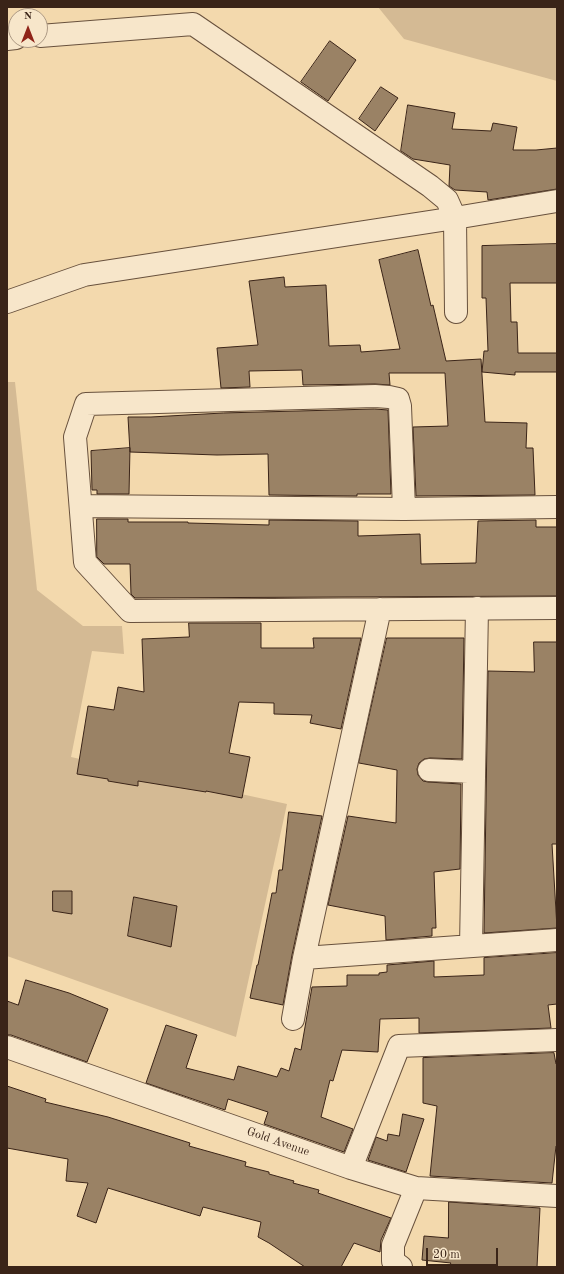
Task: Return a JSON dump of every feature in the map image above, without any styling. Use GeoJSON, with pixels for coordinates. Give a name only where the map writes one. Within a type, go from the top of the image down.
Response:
{"type":"FeatureCollection","features":[{"type":"Feature","properties":{"kind":"street"},"geometry":{"type":"LineString","coordinates":[[48,35],[193,16],[430,186],[447,200],[455,218],[456,312]]}},
{"type":"Feature","properties":{"kind":"street"},"geometry":{"type":"LineString","coordinates":[[7,302],[84,275],[557,201]]}},
{"type":"Feature","properties":{"kind":"street"},"geometry":{"type":"LineString","coordinates":[[404,509],[400,406],[398,399],[389,397],[375,396],[86,404],[75,436],[85,562],[130,611],[557,608]]}},
{"type":"Feature","properties":{"kind":"street"},"geometry":{"type":"LineString","coordinates":[[81,506],[404,509],[557,506]]}},
{"type":"Feature","properties":{"kind":"street"},"geometry":{"type":"LineString","coordinates":[[471,946],[478,608]]}},
{"type":"Feature","properties":{"kind":"street"},"geometry":{"type":"LineString","coordinates":[[293,1019],[304,958],[380,609]]}},
{"type":"Feature","properties":{"kind":"street"},"geometry":{"type":"LineString","coordinates":[[429,770],[474,772]]}},
{"type":"Feature","properties":{"kind":"street"},"geometry":{"type":"LineString","coordinates":[[304,958],[557,940]]}},
{"type":"Feature","properties":{"kind":"street"},"geometry":{"type":"LineString","coordinates":[[351,1168],[399,1046],[557,1040]]}},
{"type":"Feature","properties":{"kind":"street","name":"Gold Avenue"},"geometry":{"type":"LineString","coordinates":[[7,1047],[351,1168],[416,1188],[557,1196]]}},
{"type":"Feature","properties":{"kind":"street"},"geometry":{"type":"LineString","coordinates":[[401,1267],[393,1261],[394,1245],[416,1188]]}},
{"type":"Feature","properties":{"kind":"shaded area"},"geometry":{"type":"Polygon","coordinates":[[[378,7],[557,7],[557,81],[404,39],[378,7]]]}},
{"type":"Feature","properties":{"kind":"shaded area"},"geometry":{"type":"Polygon","coordinates":[[[7,382],[15,382],[37,590],[83,626],[122,626],[124,654],[92,651],[71,757],[287,804],[236,1037],[7,956],[7,382]]]}},
{"type":"Feature","properties":{"kind":"building"},"geometry":{"type":"Polygon","coordinates":[[[330,41],[356,60],[328,101],[301,82],[330,41]]]}},
{"type":"Feature","properties":{"kind":"building"},"geometry":{"type":"Polygon","coordinates":[[[381,87],[398,98],[375,131],[359,119],[381,87]]]}},
{"type":"Feature","properties":{"kind":"building"},"geometry":{"type":"Polygon","coordinates":[[[408,105],[455,113],[452,129],[491,131],[493,123],[517,127],[513,150],[557,148],[557,189],[488,200],[487,192],[455,190],[449,186],[450,165],[413,159],[401,151],[408,105]]]}},
{"type":"Feature","properties":{"kind":"building"},"geometry":{"type":"Polygon","coordinates":[[[557,244],[557,283],[510,283],[511,322],[517,322],[518,353],[557,353],[557,372],[515,372],[515,375],[482,372],[484,351],[488,351],[486,298],[482,298],[482,246],[557,244]]]}},
{"type":"Feature","properties":{"kind":"building"},"geometry":{"type":"Polygon","coordinates":[[[418,250],[446,361],[481,359],[485,422],[527,423],[526,448],[533,448],[535,495],[416,496],[413,427],[448,426],[445,373],[389,373],[390,385],[303,385],[302,370],[249,371],[250,387],[221,388],[217,348],[258,345],[249,281],[284,277],[285,287],[326,285],[329,346],[360,345],[361,352],[400,349],[379,260],[418,250]]]}},
{"type":"Feature","properties":{"kind":"building"},"geometry":{"type":"Polygon","coordinates":[[[375,409],[388,410],[391,494],[357,494],[357,496],[269,495],[268,454],[217,455],[130,452],[128,417],[375,409]]]}},
{"type":"Feature","properties":{"kind":"building"},"geometry":{"type":"Polygon","coordinates":[[[130,448],[129,494],[97,494],[97,490],[92,490],[91,451],[130,448]]]}},
{"type":"Feature","properties":{"kind":"building"},"geometry":{"type":"Polygon","coordinates":[[[97,519],[128,519],[128,522],[188,522],[269,525],[269,520],[358,521],[358,536],[420,534],[421,564],[476,563],[478,521],[536,520],[536,527],[557,527],[557,596],[135,598],[131,594],[130,564],[104,564],[97,557],[97,519]]]}},
{"type":"Feature","properties":{"kind":"building"},"geometry":{"type":"Polygon","coordinates":[[[189,623],[261,623],[261,648],[314,648],[313,638],[361,638],[341,729],[310,723],[312,715],[274,714],[274,703],[239,702],[229,753],[250,757],[242,798],[138,781],[138,786],[77,774],[88,706],[114,710],[118,687],[144,692],[142,639],[189,637],[189,623]]]}},
{"type":"Feature","properties":{"kind":"building"},"geometry":{"type":"Polygon","coordinates":[[[387,638],[464,638],[462,759],[424,759],[419,763],[417,769],[418,775],[423,781],[461,784],[460,869],[434,872],[436,928],[432,928],[432,936],[386,940],[385,916],[328,905],[348,816],[396,823],[397,770],[359,763],[387,638]]]}},
{"type":"Feature","properties":{"kind":"building"},"geometry":{"type":"Polygon","coordinates":[[[534,642],[557,642],[557,844],[552,844],[557,928],[484,933],[488,671],[534,672],[534,642]]]}},
{"type":"Feature","properties":{"kind":"building"},"geometry":{"type":"Polygon","coordinates":[[[289,812],[322,816],[292,955],[283,1005],[250,998],[272,893],[276,893],[279,870],[282,870],[289,812]]]}},
{"type":"Feature","properties":{"kind":"building"},"geometry":{"type":"Polygon","coordinates":[[[53,891],[72,891],[72,914],[53,911],[53,891]]]}},
{"type":"Feature","properties":{"kind":"building"},"geometry":{"type":"Polygon","coordinates":[[[134,897],[177,906],[171,947],[128,936],[134,897]]]}},
{"type":"Feature","properties":{"kind":"building"},"geometry":{"type":"Polygon","coordinates":[[[557,953],[557,1004],[548,1005],[551,1028],[419,1033],[419,1018],[380,1019],[378,1052],[342,1050],[333,1081],[330,1080],[321,1117],[353,1129],[344,1152],[264,1124],[268,1112],[228,1099],[225,1110],[146,1083],[166,1025],[197,1035],[186,1068],[234,1080],[238,1066],[277,1077],[281,1068],[289,1071],[295,1048],[301,1050],[312,987],[347,986],[347,975],[379,975],[379,973],[387,972],[387,965],[434,961],[434,977],[484,975],[484,958],[557,953]]]}},
{"type":"Feature","properties":{"kind":"building"},"geometry":{"type":"Polygon","coordinates":[[[26,980],[69,993],[108,1009],[87,1062],[11,1035],[7,1035],[7,1001],[18,1005],[26,980]]]}},
{"type":"Feature","properties":{"kind":"building"},"geometry":{"type":"Polygon","coordinates":[[[554,1053],[557,1064],[557,1146],[552,1183],[430,1176],[437,1106],[423,1103],[423,1058],[554,1053]]]}},
{"type":"Feature","properties":{"kind":"building"},"geometry":{"type":"Polygon","coordinates":[[[7,1086],[46,1099],[45,1102],[108,1117],[190,1143],[189,1146],[246,1162],[245,1166],[269,1172],[269,1174],[294,1181],[293,1183],[319,1190],[318,1193],[391,1218],[381,1240],[380,1252],[354,1243],[341,1267],[305,1267],[258,1237],[261,1222],[203,1207],[200,1216],[108,1188],[96,1223],[77,1216],[88,1183],[66,1181],[68,1159],[7,1148],[7,1086]]]}},
{"type":"Feature","properties":{"kind":"building"},"geometry":{"type":"Polygon","coordinates":[[[403,1114],[424,1119],[406,1172],[368,1160],[376,1137],[387,1141],[388,1134],[399,1136],[403,1114]]]}},
{"type":"Feature","properties":{"kind":"building"},"geometry":{"type":"Polygon","coordinates":[[[449,1202],[540,1208],[537,1267],[448,1267],[451,1263],[422,1260],[424,1236],[448,1238],[449,1202]]]}}]}
